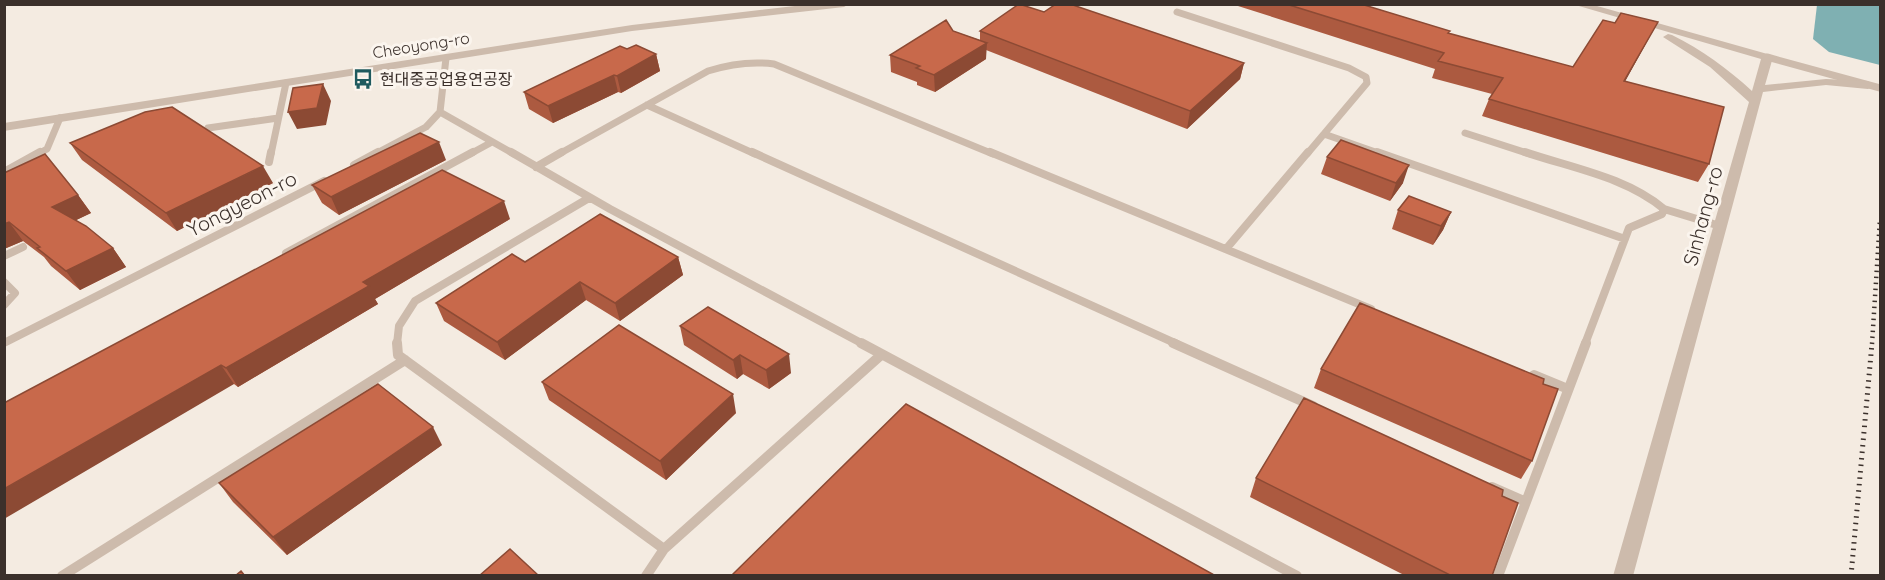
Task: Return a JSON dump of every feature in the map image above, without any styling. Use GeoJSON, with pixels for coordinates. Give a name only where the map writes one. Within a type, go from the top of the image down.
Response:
{"type":"FeatureCollection","features":[{"type":"Feature","properties":{"kind":"street","name":"Cheoyong-ro"},"geometry":{"type":"LineString","coordinates":[[4,127],[632,28],[844,4]]}},
{"type":"Feature","properties":{"kind":"street"},"geometry":{"type":"LineString","coordinates":[[1587,6],[1767,57]]}},
{"type":"Feature","properties":{"kind":"street"},"geometry":{"type":"LineString","coordinates":[[1624,18],[1693,49],[1756,95],[1826,82],[1868,85]]}},
{"type":"Feature","properties":{"kind":"street","name":"Sinhang-ro"},"geometry":{"type":"LineString","coordinates":[[1623,576],[1767,57]]}},
{"type":"Feature","properties":{"kind":"lane"},"geometry":{"type":"LineString","coordinates":[[1177,12],[1349,68],[1366,77],[1367,83],[1226,249]]}},
{"type":"Feature","properties":{"kind":"lane"},"geometry":{"type":"LineString","coordinates":[[1767,57],[1881,88]]}},
{"type":"Feature","properties":{"kind":"lane"},"geometry":{"type":"LineString","coordinates":[[341,172],[426,127],[440,112],[446,58]]}},
{"type":"Feature","properties":{"kind":"lane"},"geometry":{"type":"LineString","coordinates":[[536,167],[716,68],[750,62],[774,64],[1380,312]]}},
{"type":"Feature","properties":{"kind":"lane"},"geometry":{"type":"LineString","coordinates":[[268,162],[286,83]]}},
{"type":"Feature","properties":{"kind":"lane"},"geometry":{"type":"LineString","coordinates":[[647,105],[1320,409]]}},
{"type":"Feature","properties":{"kind":"lane"},"geometry":{"type":"LineString","coordinates":[[440,112],[590,198],[1297,576]]}},
{"type":"Feature","properties":{"kind":"lane"},"geometry":{"type":"LineString","coordinates":[[4,172],[47,149],[60,118]]}},
{"type":"Feature","properties":{"kind":"lane"},"geometry":{"type":"LineString","coordinates":[[208,128],[278,118]]}},
{"type":"Feature","properties":{"kind":"lane"},"geometry":{"type":"LineString","coordinates":[[1464,133],[1625,185],[1647,195],[1664,209],[1720,226]]}},
{"type":"Feature","properties":{"kind":"lane"},"geometry":{"type":"LineString","coordinates":[[1324,134],[1625,239]]}},
{"type":"Feature","properties":{"kind":"lane"},"geometry":{"type":"LineString","coordinates":[[274,260],[492,142]]}},
{"type":"Feature","properties":{"kind":"lane","name":"Yongyeon-ro"},"geometry":{"type":"LineString","coordinates":[[5,341],[330,178]]}},
{"type":"Feature","properties":{"kind":"lane"},"geometry":{"type":"LineString","coordinates":[[590,198],[415,301],[402,318],[395,340],[398,355],[664,549]]}},
{"type":"Feature","properties":{"kind":"lane"},"geometry":{"type":"LineString","coordinates":[[1498,576],[1629,228],[1662,214],[1664,209]]}},
{"type":"Feature","properties":{"kind":"lane"},"geometry":{"type":"LineString","coordinates":[[4,256],[23,247]]}},
{"type":"Feature","properties":{"kind":"lane"},"geometry":{"type":"LineString","coordinates":[[4,282],[15,293],[11,300],[4,304]]}},
{"type":"Feature","properties":{"kind":"lane"},"geometry":{"type":"LineString","coordinates":[[646,576],[664,549],[881,355]]}},
{"type":"Feature","properties":{"kind":"lane"},"geometry":{"type":"LineString","coordinates":[[62,576],[405,360]]}},
{"type":"Feature","properties":{"kind":"lane"},"geometry":{"type":"LineString","coordinates":[[1524,371],[1568,389]]}},
{"type":"Feature","properties":{"kind":"lane"},"geometry":{"type":"LineString","coordinates":[[1482,483],[1526,502]]}},
{"type":"Feature","properties":{"kind":"water"},"geometry":{"type":"Polygon","coordinates":[[[1817,5],[1880,5],[1880,65],[1829,52],[1813,39],[1817,5]]]}},
{"type":"Feature","properties":{"kind":"building"},"geometry":{"type":"Polygon","coordinates":[[[1019,4],[1044,12],[1056,4],[1070,4],[1244,63],[1190,111],[980,31],[1019,4]]]}},
{"type":"Feature","properties":{"kind":"building"},"geometry":{"type":"Polygon","coordinates":[[[1286,4],[1361,4],[1450,31],[1448,33],[1573,67],[1603,20],[1615,23],[1621,13],[1658,22],[1624,81],[1724,107],[1709,164],[1489,99],[1503,78],[1438,61],[1444,53],[1286,4]]]}},
{"type":"Feature","properties":{"kind":"building"},"geometry":{"type":"Polygon","coordinates":[[[946,20],[953,31],[987,43],[934,75],[916,68],[920,66],[890,55],[946,20]]]}},
{"type":"Feature","properties":{"kind":"building"},"geometry":{"type":"Polygon","coordinates":[[[636,45],[656,54],[617,76],[614,75],[548,106],[524,92],[620,46],[627,49],[636,45]]]}},
{"type":"Feature","properties":{"kind":"building"},"geometry":{"type":"Polygon","coordinates":[[[323,84],[317,108],[288,112],[293,88],[323,84]]]}},
{"type":"Feature","properties":{"kind":"building"},"geometry":{"type":"Polygon","coordinates":[[[172,107],[263,166],[166,213],[70,143],[145,112],[172,107]]]}},
{"type":"Feature","properties":{"kind":"building"},"geometry":{"type":"Polygon","coordinates":[[[420,133],[439,142],[331,197],[312,185],[420,133]]]}},
{"type":"Feature","properties":{"kind":"building"},"geometry":{"type":"Polygon","coordinates":[[[1341,140],[1409,165],[1396,183],[1327,157],[1341,140]]]}},
{"type":"Feature","properties":{"kind":"building"},"geometry":{"type":"Polygon","coordinates":[[[45,154],[78,195],[52,207],[86,226],[113,248],[66,271],[9,222],[4,224],[4,173],[45,154]]]}},
{"type":"Feature","properties":{"kind":"building"},"geometry":{"type":"Polygon","coordinates":[[[442,170],[504,201],[363,282],[369,286],[226,368],[221,365],[4,489],[4,403],[442,170]]]}},
{"type":"Feature","properties":{"kind":"building"},"geometry":{"type":"Polygon","coordinates":[[[1409,196],[1451,212],[1441,226],[1398,210],[1409,196]]]}},
{"type":"Feature","properties":{"kind":"building"},"geometry":{"type":"Polygon","coordinates":[[[600,214],[678,257],[615,303],[580,282],[497,342],[436,303],[512,254],[525,262],[600,214]]]}},
{"type":"Feature","properties":{"kind":"building"},"geometry":{"type":"Polygon","coordinates":[[[1360,303],[1544,379],[1543,384],[1558,389],[1532,461],[1321,369],[1360,303]]]}},
{"type":"Feature","properties":{"kind":"building"},"geometry":{"type":"Polygon","coordinates":[[[708,307],[789,354],[766,370],[740,355],[733,360],[680,326],[708,307]]]}},
{"type":"Feature","properties":{"kind":"building"},"geometry":{"type":"Polygon","coordinates":[[[619,325],[733,394],[660,461],[542,382],[619,325]]]}},
{"type":"Feature","properties":{"kind":"building"},"geometry":{"type":"Polygon","coordinates":[[[378,384],[433,427],[273,537],[219,483],[378,384]]]}},
{"type":"Feature","properties":{"kind":"building"},"geometry":{"type":"Polygon","coordinates":[[[1304,398],[1503,490],[1502,496],[1518,503],[1492,576],[1452,576],[1256,478],[1304,398]]]}},
{"type":"Feature","properties":{"kind":"building"},"geometry":{"type":"Polygon","coordinates":[[[906,404],[1216,576],[731,576],[906,404]]]}},
{"type":"Feature","properties":{"kind":"building"},"geometry":{"type":"Polygon","coordinates":[[[510,549],[539,576],[479,576],[510,549]]]}},
{"type":"Feature","properties":{"kind":"building"},"geometry":{"type":"Polygon","coordinates":[[[241,571],[245,576],[235,576],[241,571]]]}},
{"type":"Feature","properties":{"kind":"railway"},"geometry":{"type":"LineString","coordinates":[[1872,344],[1880,219]]}},
{"type":"Feature","properties":{"kind":"railway"},"geometry":{"type":"LineString","coordinates":[[1851,576],[1872,343]]}},
{"type":"Feature","properties":{"kind":"place","name":"현대중공업용연공장"},"geometry":{"type":"Point","coordinates":[363,79]}}]}
